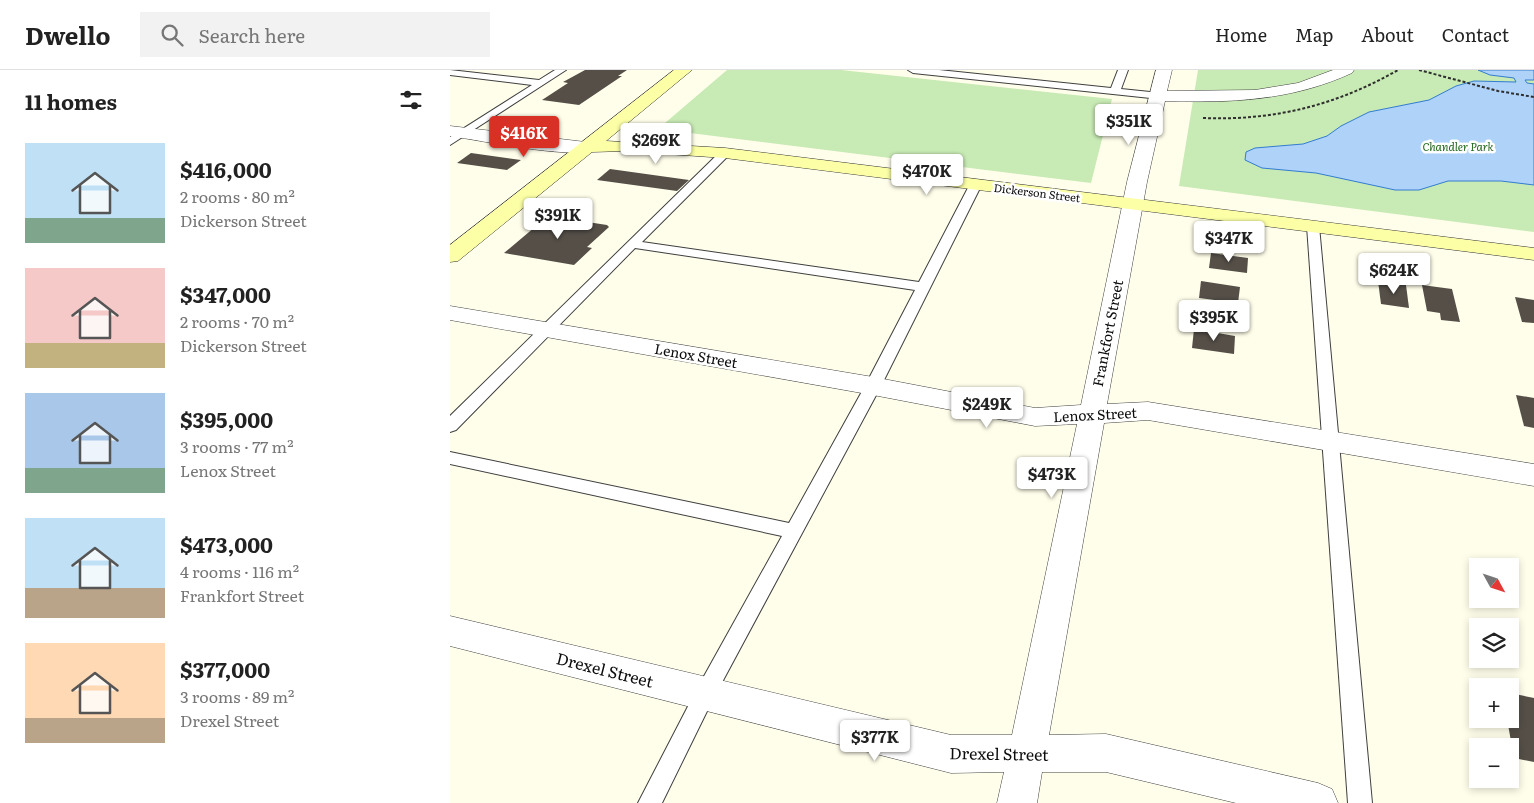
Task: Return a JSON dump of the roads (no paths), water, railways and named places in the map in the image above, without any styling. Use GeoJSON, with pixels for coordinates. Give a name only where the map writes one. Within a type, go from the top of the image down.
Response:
{"type":"FeatureCollection","features":[{"type":"Feature","properties":{"kind":"street"},"geometry":{"type":"LineString","coordinates":[[450,256],[684,70]]}},
{"type":"Feature","properties":{"kind":"street","name":"Frankfort Street"},"geometry":{"type":"LineString","coordinates":[[1017,803],[1091,412],[1133,204],[1160,96],[1164,70]]}},
{"type":"Feature","properties":{"kind":"street"},"geometry":{"type":"LineString","coordinates":[[1160,96],[1234,97],[1274,94],[1312,86],[1346,70]]}},
{"type":"Feature","properties":{"kind":"street","name":"Dickerson Street"},"geometry":{"type":"LineString","coordinates":[[455,135],[553,145],[625,146],[725,154],[1534,254]]}},
{"type":"Feature","properties":{"kind":"street","name":"Lenox Street"},"geometry":{"type":"LineString","coordinates":[[450,313],[873,386],[1035,418],[1091,412],[1148,411],[1534,475]]}},
{"type":"Feature","properties":{"kind":"street","name":"Drexel Street"},"geometry":{"type":"LineString","coordinates":[[450,631],[951,754],[1106,753],[1318,803]]}},
{"type":"Feature","properties":{"kind":"lane"},"geometry":{"type":"LineString","coordinates":[[455,135],[561,70]]}},
{"type":"Feature","properties":{"kind":"lane"},"geometry":{"type":"LineString","coordinates":[[913,70],[1160,96]]}},
{"type":"Feature","properties":{"kind":"lane"},"geometry":{"type":"LineString","coordinates":[[1115,91],[1123,70]]}},
{"type":"Feature","properties":{"kind":"lane"},"geometry":{"type":"LineString","coordinates":[[450,72],[542,83]]}},
{"type":"Feature","properties":{"kind":"lane"},"geometry":{"type":"LineString","coordinates":[[450,426],[545,329],[725,154]]}},
{"type":"Feature","properties":{"kind":"lane"},"geometry":{"type":"LineString","coordinates":[[650,803],[706,694],[873,386],[976,184]]}},
{"type":"Feature","properties":{"kind":"lane"},"geometry":{"type":"LineString","coordinates":[[1312,226],[1360,803]]}},
{"type":"Feature","properties":{"kind":"lane"},"geometry":{"type":"LineString","coordinates":[[632,244],[923,288]]}},
{"type":"Feature","properties":{"kind":"lane"},"geometry":{"type":"LineString","coordinates":[[450,458],[794,531]]}},
{"type":"Feature","properties":{"kind":"water"},"geometry":{"type":"Polygon","coordinates":[[[1478,70],[1534,70],[1534,80],[1525,80],[1527,83],[1534,84],[1534,185],[1501,181],[1448,181],[1419,190],[1395,190],[1316,173],[1262,168],[1245,160],[1246,152],[1255,148],[1303,144],[1327,136],[1341,126],[1369,112],[1429,100],[1456,86],[1474,81],[1516,82],[1514,78],[1490,75],[1478,70]]]}},
{"type":"Feature","properties":{"kind":"park label","name":"Chandler Park"},"geometry":{"type":"Point","coordinates":[1458,146]}}]}
